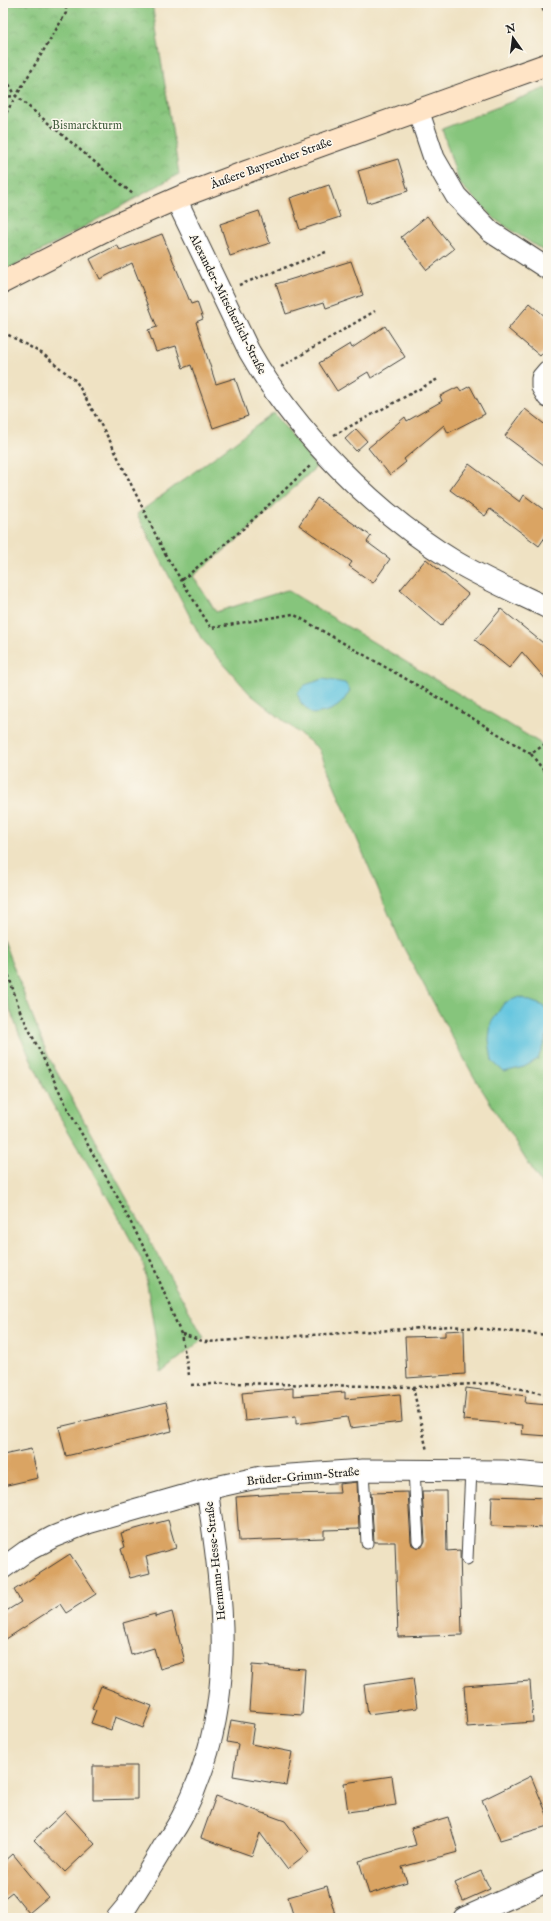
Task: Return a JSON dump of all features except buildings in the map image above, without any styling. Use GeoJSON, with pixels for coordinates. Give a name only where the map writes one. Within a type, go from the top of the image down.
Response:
{"type":"FeatureCollection","features":[{"type":"Feature","properties":{"kind":"street","name":"Äußere Bayreuther Straße"},"geometry":{"type":"LineString","coordinates":[[3,282],[151,209],[176,199],[246,172],[548,64]]}},
{"type":"Feature","properties":{"kind":"street"},"geometry":{"type":"LineString","coordinates":[[418,110],[434,158],[456,196],[491,232],[548,269]]}},
{"type":"Feature","properties":{"kind":"street","name":"Alexander-Mitscherlich-Straße"},"geometry":{"type":"LineString","coordinates":[[176,199],[249,351],[264,376],[303,429],[396,520],[417,536],[456,562],[548,608]]}},
{"type":"Feature","properties":{"kind":"street"},"geometry":{"type":"LineString","coordinates":[[548,371],[542,378],[542,388],[548,397]]}},
{"type":"Feature","properties":{"kind":"street","name":"Brüder-Grimm-Straße"},"geometry":{"type":"LineString","coordinates":[[3,1568],[25,1552],[53,1537],[88,1523],[207,1489],[261,1477],[363,1470],[471,1470],[548,1475]]}},
{"type":"Feature","properties":{"kind":"street","name":"Hermann-Hesse-Straße"},"geometry":{"type":"LineString","coordinates":[[127,1914],[184,1814],[201,1776],[216,1723],[223,1671],[223,1617],[218,1561],[207,1489]]}},
{"type":"Feature","properties":{"kind":"street"},"geometry":{"type":"LineString","coordinates":[[464,1918],[548,1881]]}},
{"type":"Feature","properties":{"kind":"lane"},"geometry":{"type":"LineString","coordinates":[[363,1470],[367,1543]]}},
{"type":"Feature","properties":{"kind":"lane"},"geometry":{"type":"LineString","coordinates":[[418,1541],[423,1470]]}},
{"type":"Feature","properties":{"kind":"lane"},"geometry":{"type":"LineString","coordinates":[[468,1559],[471,1470]]}},
{"type":"Feature","properties":{"kind":"path"},"geometry":{"type":"LineString","coordinates":[[3,118],[66,13],[66,3]]}},
{"type":"Feature","properties":{"kind":"path"},"geometry":{"type":"LineString","coordinates":[[540,3],[548,20]]}},
{"type":"Feature","properties":{"kind":"path"},"geometry":{"type":"LineString","coordinates":[[3,74],[16,96],[151,209]]}},
{"type":"Feature","properties":{"kind":"path"},"geometry":{"type":"LineString","coordinates":[[3,96],[16,96]]}},
{"type":"Feature","properties":{"kind":"path"},"geometry":{"type":"LineString","coordinates":[[220,292],[326,252]]}},
{"type":"Feature","properties":{"kind":"path"},"geometry":{"type":"LineString","coordinates":[[264,376],[375,311]]}},
{"type":"Feature","properties":{"kind":"path"},"geometry":{"type":"LineString","coordinates":[[3,332],[43,354],[76,381],[110,441],[165,554],[211,628],[293,614],[446,702],[531,754],[548,776]]}},
{"type":"Feature","properties":{"kind":"path"},"geometry":{"type":"LineString","coordinates":[[182,580],[244,528],[321,448],[438,380]]}},
{"type":"Feature","properties":{"kind":"path"},"geometry":{"type":"LineString","coordinates":[[531,754],[545,746],[548,742]]}},
{"type":"Feature","properties":{"kind":"path"},"geometry":{"type":"LineString","coordinates":[[3,958],[20,1011],[70,1113],[119,1200],[152,1263],[181,1334],[190,1375]]}},
{"type":"Feature","properties":{"kind":"path"},"geometry":{"type":"LineString","coordinates":[[181,1334],[205,1342],[434,1329],[452,1326],[548,1335]]}},
{"type":"Feature","properties":{"kind":"path"},"geometry":{"type":"LineString","coordinates":[[191,1385],[233,1383],[413,1387],[495,1383],[548,1395]]}},
{"type":"Feature","properties":{"kind":"path"},"geometry":{"type":"LineString","coordinates":[[413,1387],[423,1470]]}},
{"type":"Feature","properties":{"kind":"green space","name":"Bismarckturm"},"geometry":{"type":"Polygon","coordinates":[[[3,3],[152,3],[179,174],[3,272],[3,3]]]}},
{"type":"Feature","properties":{"kind":"green space"},"geometry":{"type":"Polygon","coordinates":[[[546,88],[548,93],[548,254],[496,220],[459,183],[442,129],[546,88]]]}},
{"type":"Feature","properties":{"kind":"green space"},"geometry":{"type":"Polygon","coordinates":[[[274,413],[316,467],[247,532],[193,576],[216,612],[287,590],[545,746],[548,750],[548,1195],[474,1077],[401,943],[319,749],[250,694],[201,638],[137,514],[274,413]]]}},
{"type":"Feature","properties":{"kind":"green space"},"geometry":{"type":"Polygon","coordinates":[[[3,940],[48,1056],[204,1338],[161,1373],[144,1265],[115,1210],[50,1100],[20,1036],[3,991],[3,940]]]}},
{"type":"Feature","properties":{"kind":"water"},"geometry":{"type":"Polygon","coordinates":[[[323,679],[345,683],[350,690],[343,701],[335,708],[325,712],[312,714],[301,703],[297,693],[305,685],[323,679]]]}},
{"type":"Feature","properties":{"kind":"water"},"geometry":{"type":"Polygon","coordinates":[[[519,997],[544,1006],[548,1016],[548,1033],[538,1059],[524,1067],[504,1072],[492,1061],[489,1040],[491,1023],[504,1003],[519,997]]]}}]}
